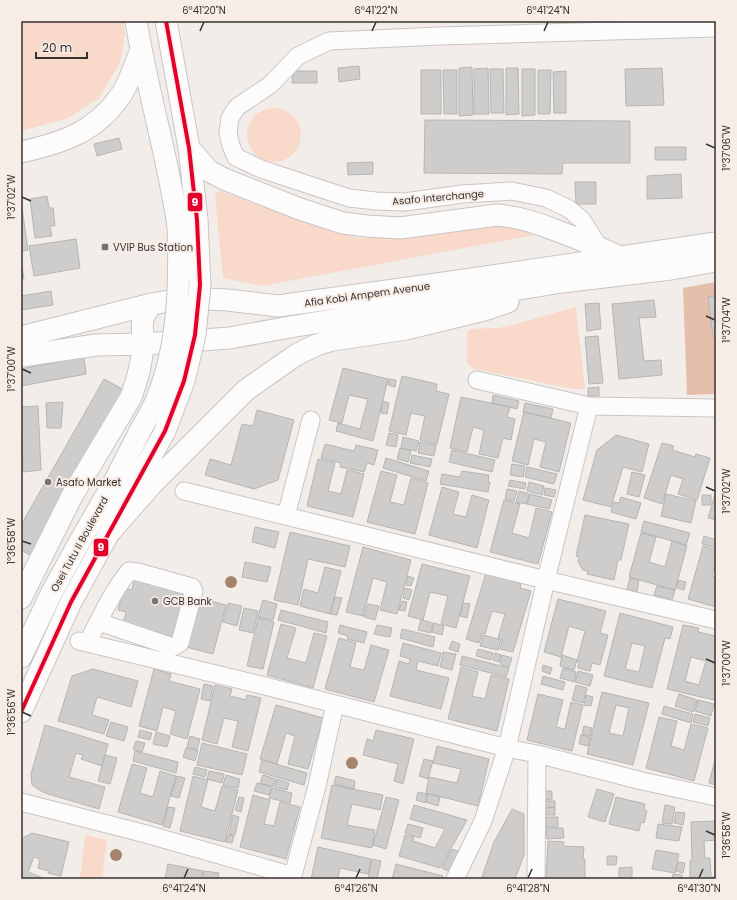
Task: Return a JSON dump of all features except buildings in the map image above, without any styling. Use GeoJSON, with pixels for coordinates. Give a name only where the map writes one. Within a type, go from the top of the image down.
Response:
{"type":"FeatureCollection","features":[{"type":"Feature","properties":{"kind":"main road"},"geometry":{"type":"LineString","coordinates":[[24,152],[63,141],[88,128],[105,114],[122,94],[140,50],[136,21]]}},
{"type":"Feature","properties":{"kind":"main road"},"geometry":{"type":"LineString","coordinates":[[166,21],[189,148],[209,171],[224,179],[293,206],[343,223],[400,228],[497,215],[527,220],[599,246],[620,257]]}},
{"type":"Feature","properties":{"kind":"main road","name":"Osei Tutu II Boulevard"},"geometry":{"type":"LineString","coordinates":[[21,657],[52,592],[115,480],[157,399],[170,360],[178,297],[178,226],[173,194],[140,50]]}},
{"type":"Feature","properties":{"kind":"main road","name":"Osei Tutu II Boulevard"},"geometry":{"type":"LineString","coordinates":[[21,712],[71,602],[165,431],[184,381],[195,335],[200,285],[197,220],[189,148]]}},
{"type":"Feature","properties":{"kind":"main road","name":"Afia Kobi Ampem Avenue"},"geometry":{"type":"LineString","coordinates":[[21,337],[152,304],[186,298],[227,300],[278,306],[716,243]]}},
{"type":"Feature","properties":{"kind":"main road","name":"Afia Kobi Ampem Avenue"},"geometry":{"type":"LineString","coordinates":[[21,356],[96,345],[143,344],[230,338],[562,282],[716,261]]}},
{"type":"Feature","properties":{"kind":"main road"},"geometry":{"type":"LineString","coordinates":[[110,532],[153,483],[246,390],[296,355],[316,345],[333,340],[406,329],[484,310],[562,282]]}},
{"type":"Feature","properties":{"kind":"main road"},"geometry":{"type":"LineString","coordinates":[[21,598],[72,496],[131,398],[137,382],[143,344],[142,323],[145,313],[152,304]]}},
{"type":"Feature","properties":{"kind":"street","name":"Asafo Interchange"},"geometry":{"type":"LineString","coordinates":[[599,246],[582,220],[569,209],[546,198],[512,191],[462,194],[405,202],[376,202],[349,198],[261,169],[236,157],[228,134],[230,118],[237,107],[270,85],[298,56],[329,41],[440,36],[716,28]]}},
{"type":"Feature","properties":{"kind":"street"},"geometry":{"type":"LineString","coordinates":[[477,380],[589,406],[716,408]]}},
{"type":"Feature","properties":{"kind":"street"},"geometry":{"type":"LineString","coordinates":[[455,879],[483,821],[507,748],[546,580],[589,406]]}},
{"type":"Feature","properties":{"kind":"street"},"geometry":{"type":"LineString","coordinates":[[286,516],[311,420]]}},
{"type":"Feature","properties":{"kind":"street"},"geometry":{"type":"LineString","coordinates":[[184,491],[716,620]]}},
{"type":"Feature","properties":{"kind":"street"},"geometry":{"type":"LineString","coordinates":[[99,622],[173,647],[180,643],[194,591],[192,587],[138,572],[129,571],[99,622],[83,642],[507,748],[716,797]]}},
{"type":"Feature","properties":{"kind":"street"},"geometry":{"type":"LineString","coordinates":[[21,802],[146,834],[292,878],[317,786],[335,704]]}},
{"type":"Feature","properties":{"kind":"street"},"geometry":{"type":"LineString","coordinates":[[536,879],[537,754]]}},
{"type":"Feature","properties":{"kind":"shaded area"},"geometry":{"type":"Polygon","coordinates":[[[21,21],[123,21],[125,34],[120,63],[98,99],[66,119],[21,131],[21,21]]]}},
{"type":"Feature","properties":{"kind":"shaded area"},"geometry":{"type":"Polygon","coordinates":[[[274,108],[284,110],[293,116],[299,125],[301,135],[299,145],[293,154],[284,160],[274,162],[264,160],[255,154],[249,145],[247,135],[249,125],[255,116],[264,110],[274,108]]]}},
{"type":"Feature","properties":{"kind":"shaded area"},"geometry":{"type":"Polygon","coordinates":[[[221,191],[331,231],[358,238],[392,238],[480,224],[511,225],[534,235],[262,286],[223,278],[215,197],[216,193],[221,191]]]}},
{"type":"Feature","properties":{"kind":"shaded area"},"geometry":{"type":"Polygon","coordinates":[[[716,282],[716,394],[687,395],[683,288],[716,282]]]}},
{"type":"Feature","properties":{"kind":"shaded area"},"geometry":{"type":"Polygon","coordinates":[[[576,307],[585,389],[573,389],[475,369],[467,363],[467,332],[470,329],[498,328],[576,307]]]}},
{"type":"Feature","properties":{"kind":"shaded area"},"geometry":{"type":"Polygon","coordinates":[[[85,835],[107,840],[102,879],[80,879],[85,835]]]}},
{"type":"Feature","properties":{"kind":"transit line","name":"9"},"geometry":{"type":"LineString","coordinates":[[21,712],[71,602],[165,431],[184,381],[195,335],[200,285],[197,220],[189,148],[166,21]]}},
{"type":"Feature","properties":{"kind":"place","name":"VVIP Bus Station"},"geometry":{"type":"Point","coordinates":[105,247]}},
{"type":"Feature","properties":{"kind":"place","name":"Asafo Market"},"geometry":{"type":"Point","coordinates":[48,482]}},
{"type":"Feature","properties":{"kind":"place","name":"GCB Bank"},"geometry":{"type":"Point","coordinates":[155,601]}}]}
